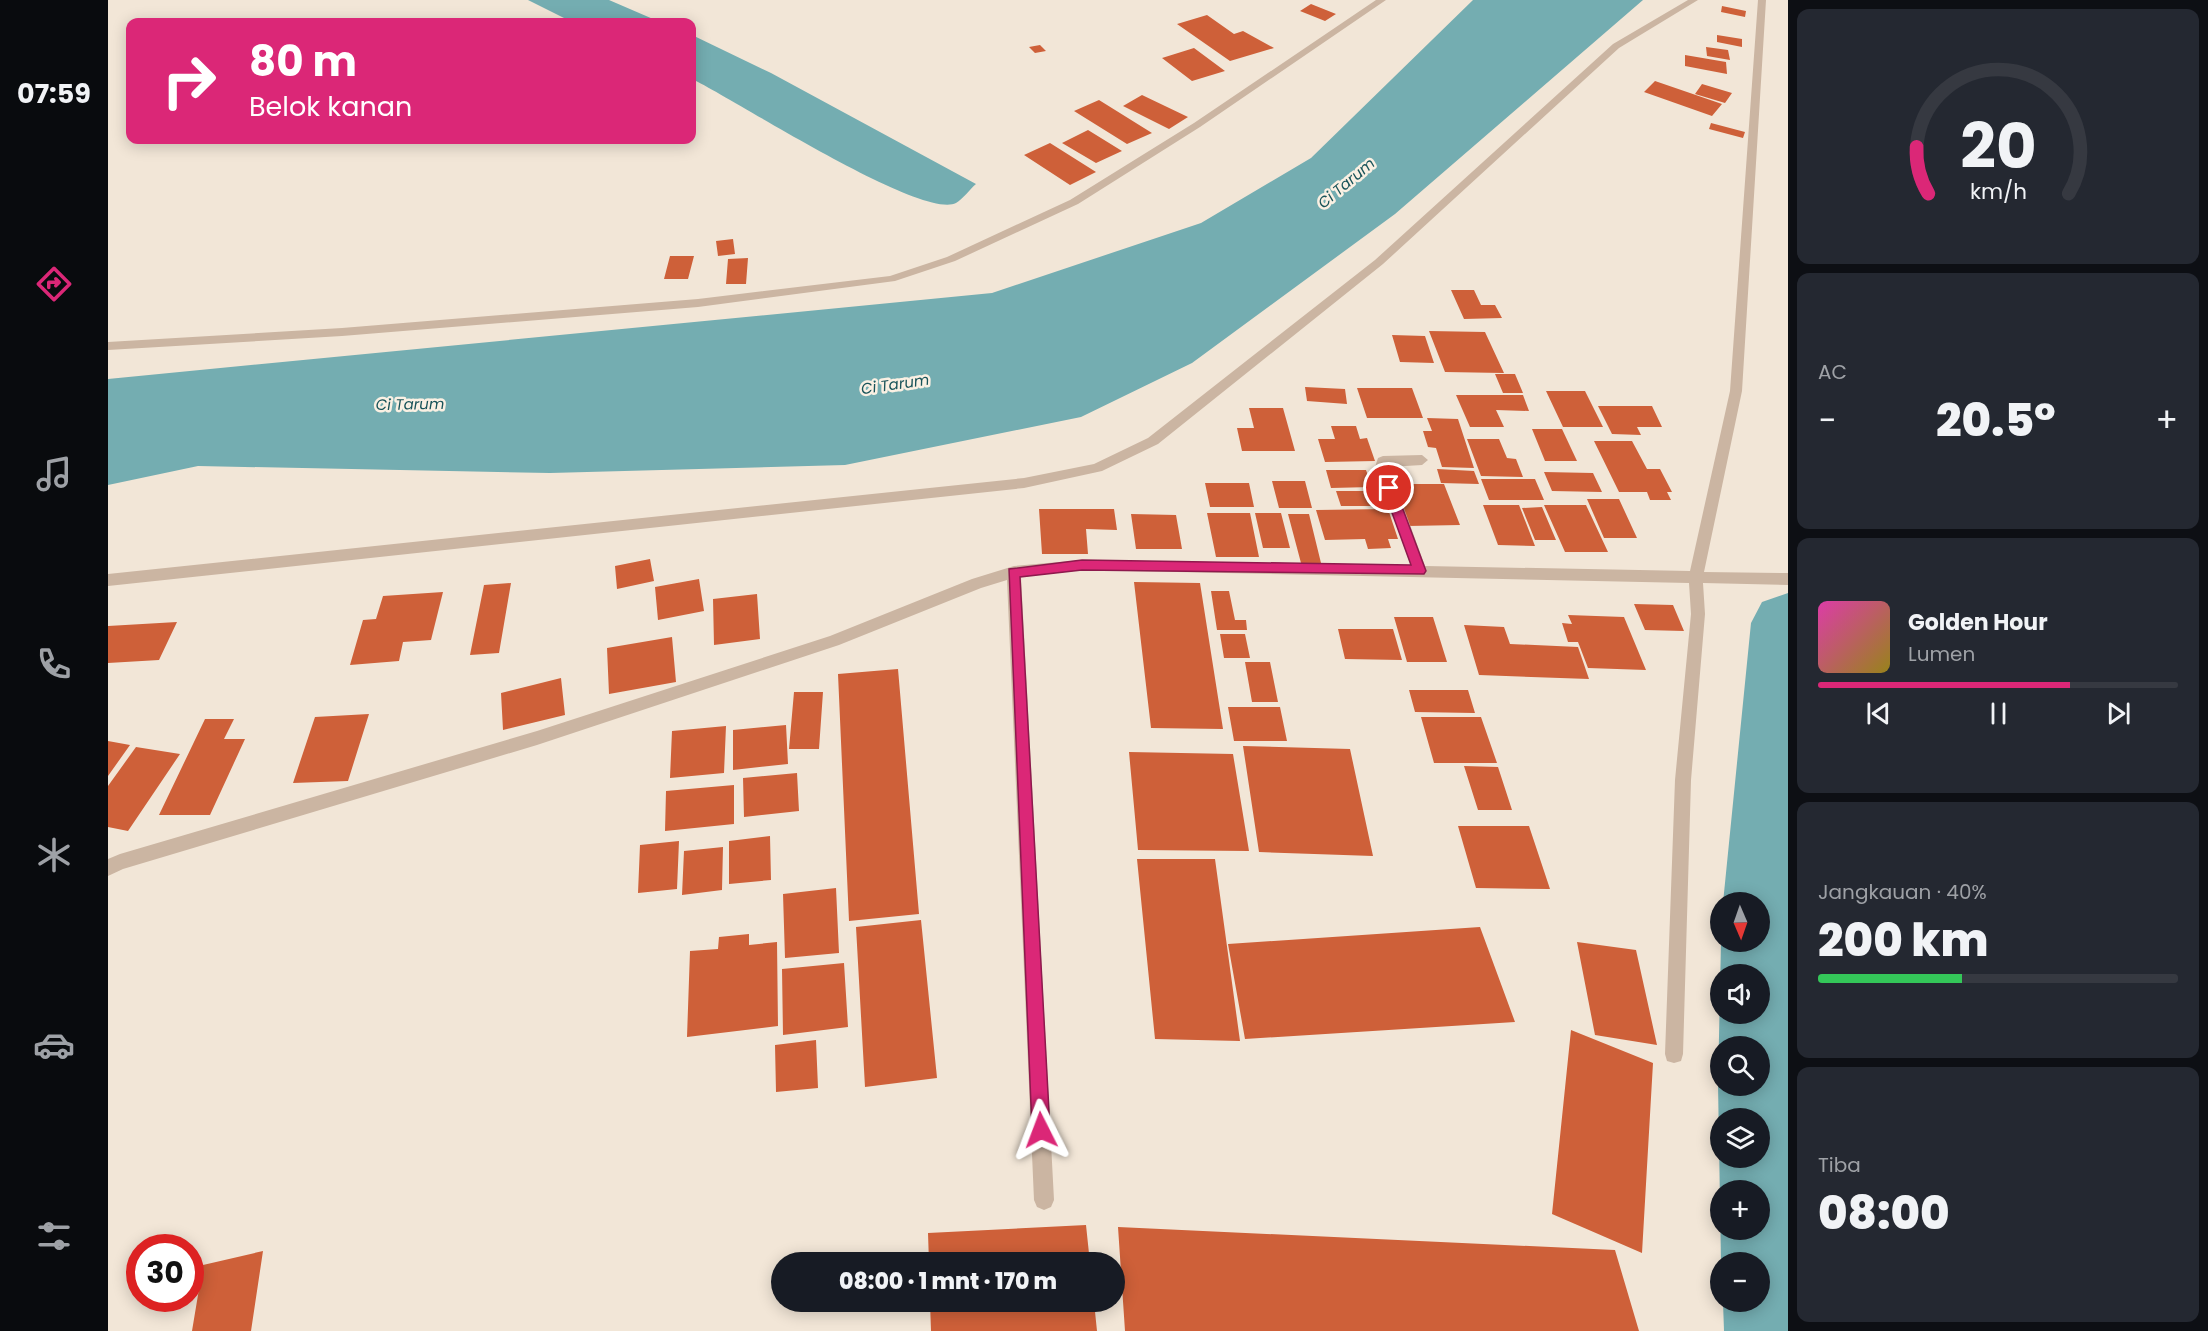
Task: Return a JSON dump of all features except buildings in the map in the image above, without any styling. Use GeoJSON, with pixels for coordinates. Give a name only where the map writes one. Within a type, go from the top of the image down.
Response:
{"type":"FeatureCollection","features":[{"type":"Feature","properties":{"kind":"street"},"geometry":{"type":"LineString","coordinates":[[108,346],[342,332],[698,303],[891,279],[951,259],[1074,202],[1197,125],[1382,0]]}},
{"type":"Feature","properties":{"kind":"street"},"geometry":{"type":"LineString","coordinates":[[108,580],[1024,483],[1097,468],[1153,441],[1379,261],[1616,46],[1694,0]]}},
{"type":"Feature","properties":{"kind":"street"},"geometry":{"type":"LineString","coordinates":[[1674,1054],[1683,780],[1698,614],[1696,578],[1736,392],[1762,0]]}},
{"type":"Feature","properties":{"kind":"street"},"geometry":{"type":"LineString","coordinates":[[1420,571],[1382,467],[1383,461],[1422,460]]}},
{"type":"Feature","properties":{"kind":"street"},"geometry":{"type":"LineString","coordinates":[[108,868],[558,731],[834,641],[977,583],[1014,572],[1082,565],[1788,579]]}},
{"type":"Feature","properties":{"kind":"street"},"geometry":{"type":"LineString","coordinates":[[1014,572],[1044,1200]]}},
{"type":"Feature","properties":{"kind":"water"},"geometry":{"type":"Polygon","coordinates":[[[528,0],[609,0],[651,18],[564,18],[528,0]]]}},
{"type":"Feature","properties":{"kind":"water","name":"Ci Tarum"},"geometry":{"type":"Polygon","coordinates":[[[1473,0],[1643,0],[1395,214],[1192,363],[1081,417],[845,465],[550,473],[198,466],[108,485],[108,379],[992,293],[1201,223],[1311,158],[1473,0]]]}},
{"type":"Feature","properties":{"kind":"water"},"geometry":{"type":"Polygon","coordinates":[[[696,37],[771,73],[976,184],[956,203],[936,203],[906,194],[868,177],[696,81],[696,37]]]}},
{"type":"Feature","properties":{"kind":"waterway"},"geometry":{"type":"LineString","coordinates":[[1779,1331],[1768,1134],[1765,985],[1769,857],[1788,623]]}},
{"type":"Feature","properties":{"kind":"route"},"geometry":{"type":"LineString","coordinates":[[1041,1130],[1014,572],[1082,565],[1420,571],[1389,488]]}}]}
